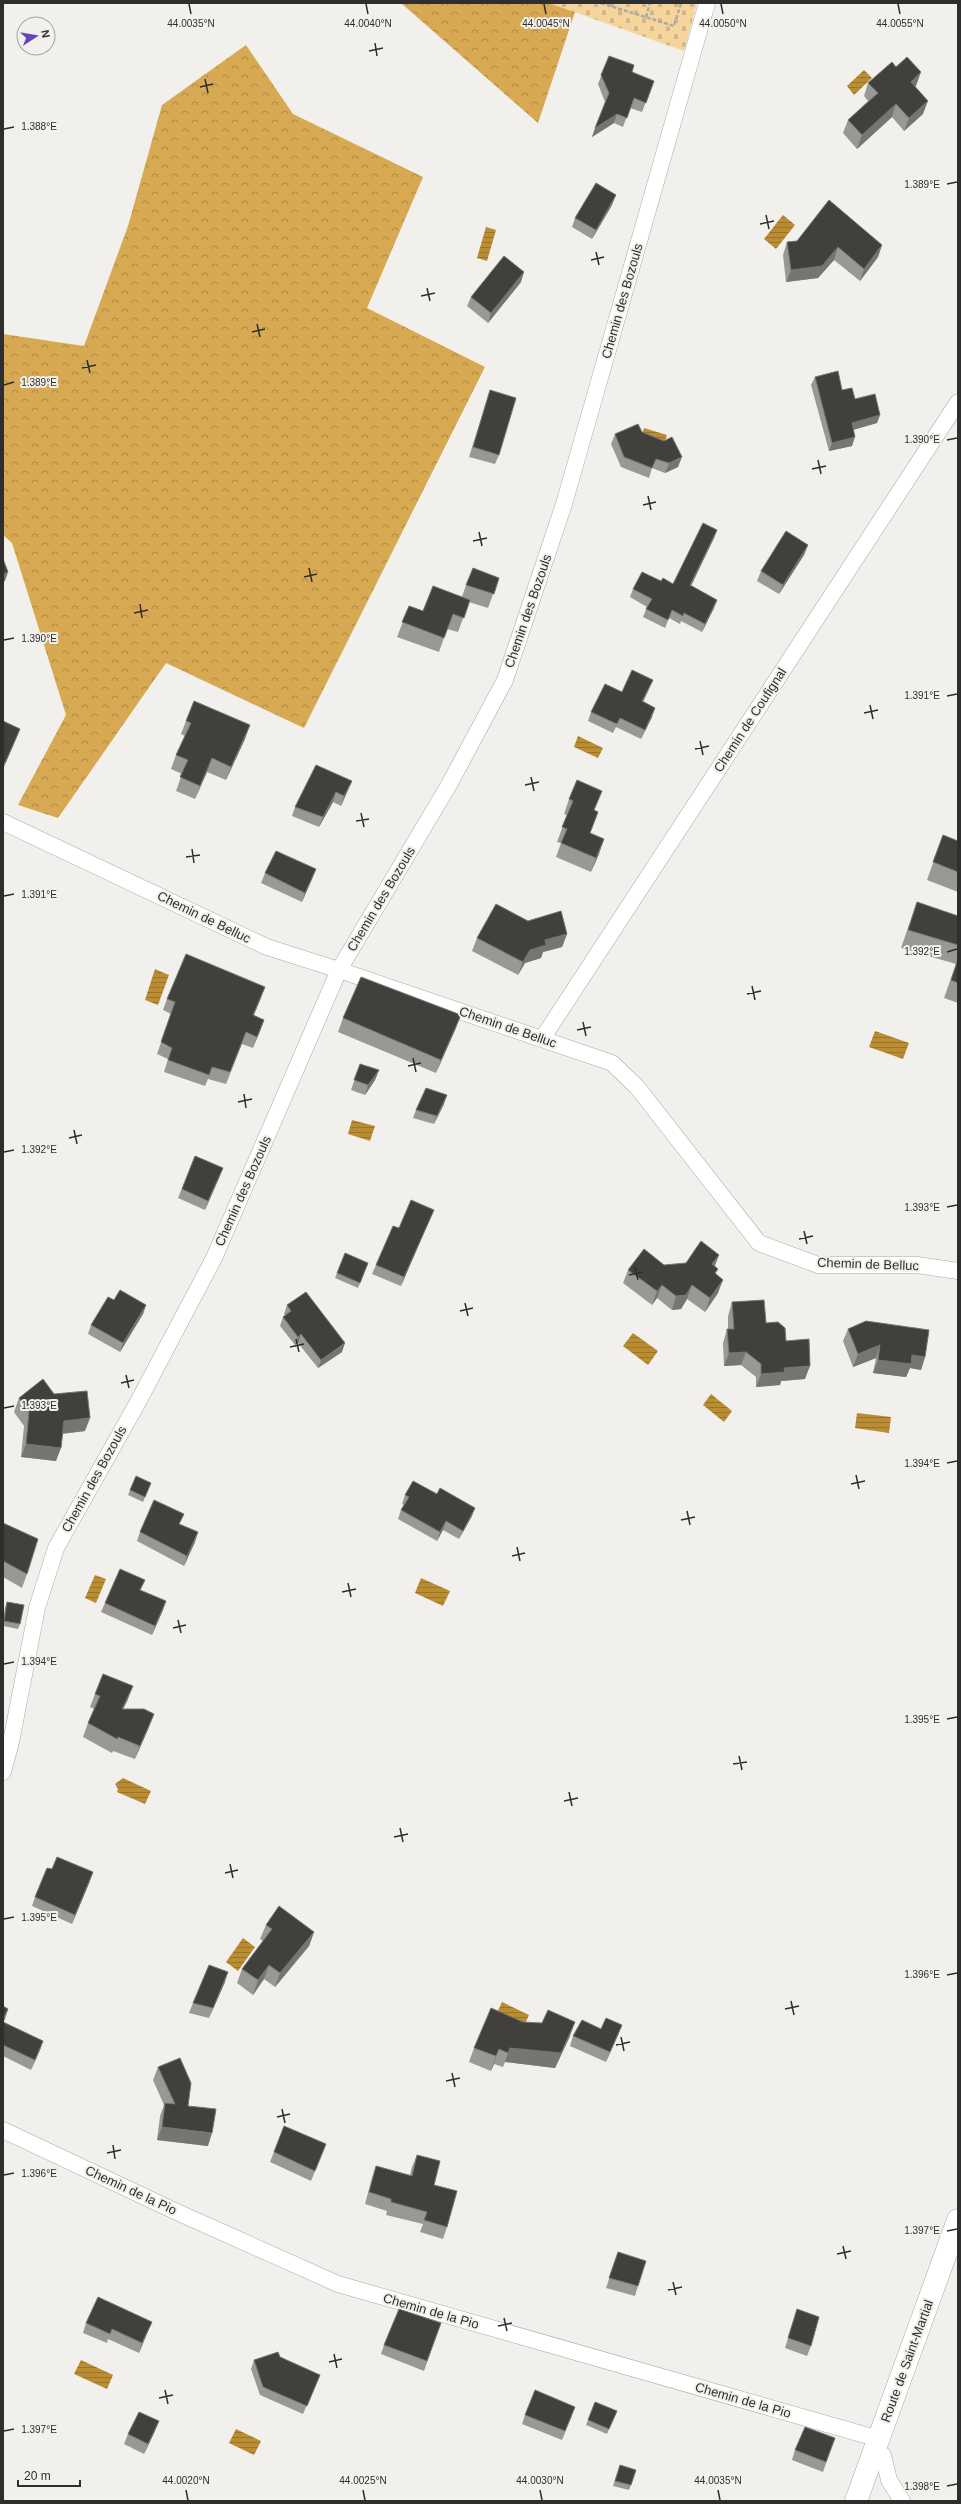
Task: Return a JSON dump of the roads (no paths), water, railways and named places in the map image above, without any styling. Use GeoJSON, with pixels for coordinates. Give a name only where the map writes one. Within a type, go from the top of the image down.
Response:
{"type":"FeatureCollection","features":[{"type":"Feature","properties":{"kind":"main road","name":"Route de Saint-Martial"},"geometry":{"type":"LineString","coordinates":[[856,2501],[958,2220]]}},
{"type":"Feature","properties":{"kind":"street","name":"Chemin des Bozouls"},"geometry":{"type":"LineString","coordinates":[[3,1772],[11,1742],[37,1608],[56,1548],[138,1402],[214,1258],[339,970],[450,783],[505,680],[564,504],[707,3]]}},
{"type":"Feature","properties":{"kind":"street","name":"Chemin de Coufignal"},"geometry":{"type":"LineString","coordinates":[[542,1039],[958,402]]}},
{"type":"Feature","properties":{"kind":"street","name":"Chemin de Belluc"},"geometry":{"type":"LineString","coordinates":[[3,822],[267,947],[612,1063],[637,1088],[759,1243],[818,1265],[917,1265],[958,1271]]}},
{"type":"Feature","properties":{"kind":"street","name":"Chemin de la Pio"},"geometry":{"type":"LineString","coordinates":[[3,2130],[179,2213],[338,2284],[877,2446]]}},
{"type":"Feature","properties":{"kind":"street"},"geometry":{"type":"LineString","coordinates":[[877,2446],[883,2455],[889,2480],[902,2501]]}}]}
